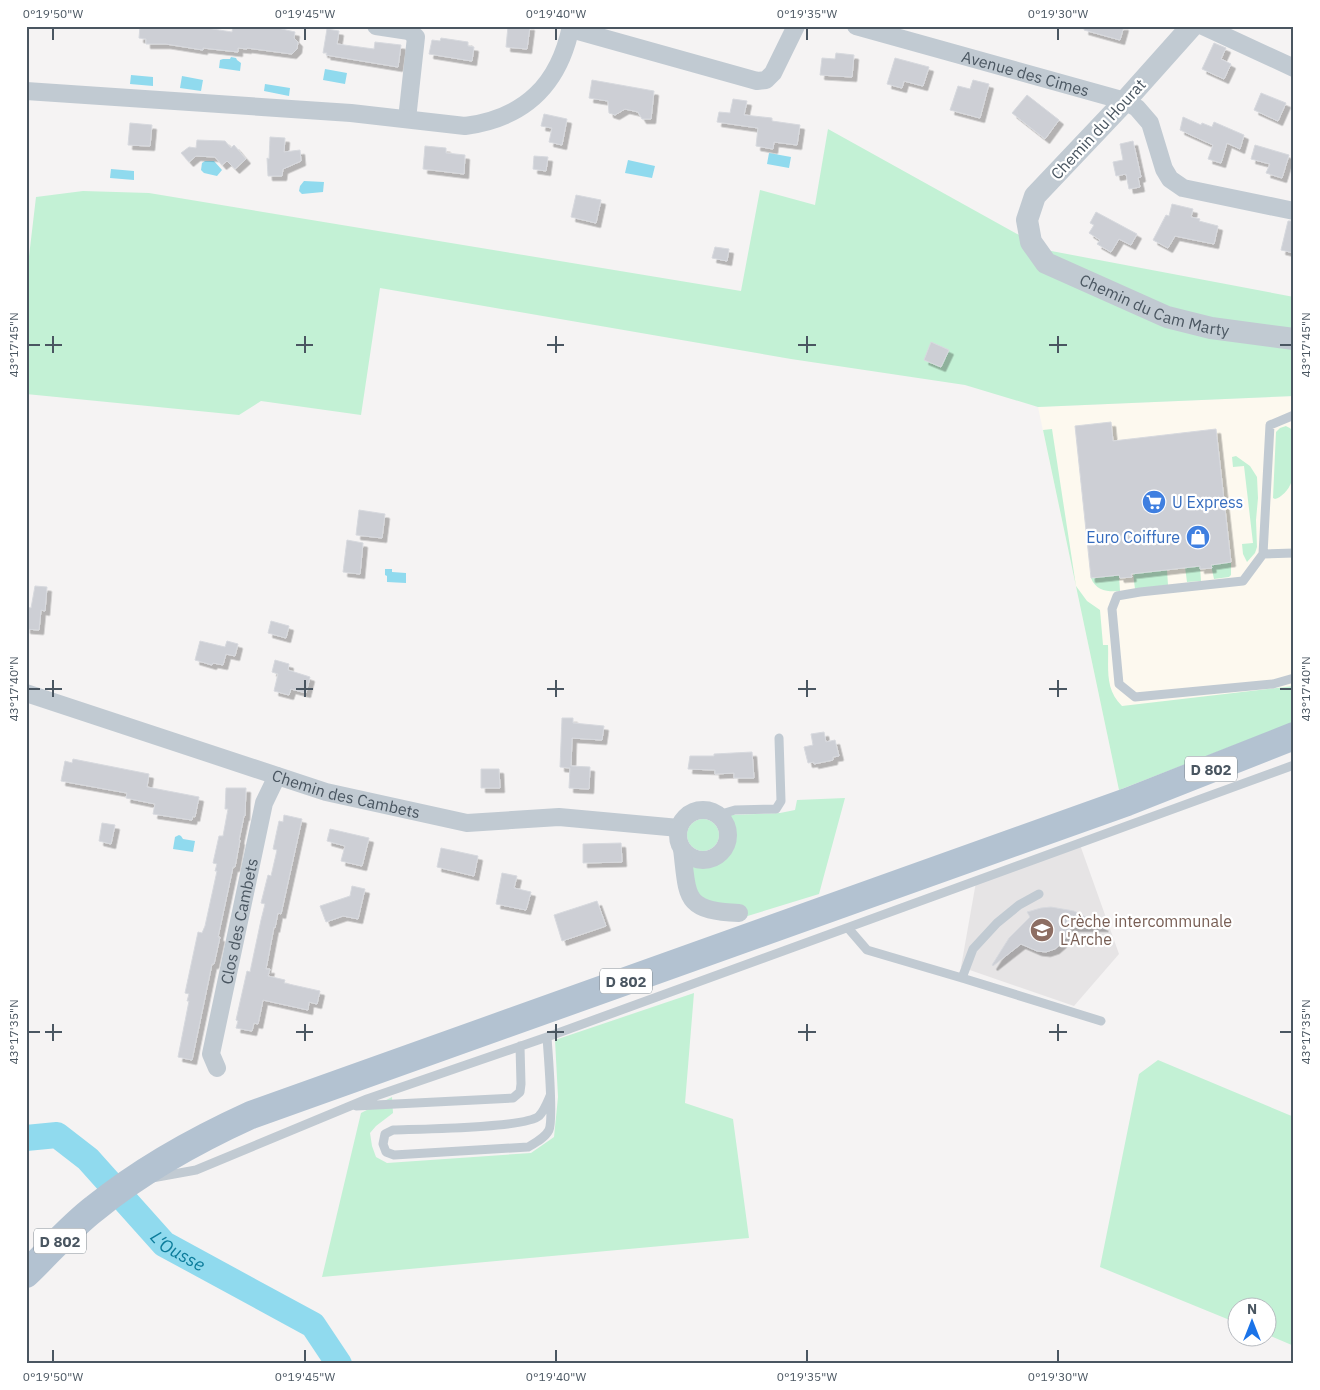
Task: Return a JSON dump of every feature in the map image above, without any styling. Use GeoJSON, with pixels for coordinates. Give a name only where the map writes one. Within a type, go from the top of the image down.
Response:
{"type":"FeatureCollection","features":[{"type":"Feature","properties":{"kind":"main road","name":"D 802"},"geometry":{"type":"LineString","coordinates":[[26,1274],[93,1209],[129,1181],[213,1133],[252,1115],[1127,802],[1294,736]]}},
{"type":"Feature","properties":{"kind":"street"},"geometry":{"type":"LineString","coordinates":[[376,26],[409,31],[416,38],[407,119]]}},
{"type":"Feature","properties":{"kind":"street"},"geometry":{"type":"LineString","coordinates":[[26,91],[352,113],[465,126],[499,118],[533,98],[547,84],[558,67],[571,28],[757,80],[766,80],[773,73],[796,26]]}},
{"type":"Feature","properties":{"kind":"street","name":"Avenue des Cimes"},"geometry":{"type":"LineString","coordinates":[[856,26],[1125,101],[1138,108],[1150,123],[1164,169],[1170,179],[1183,188],[1294,211]]}},
{"type":"Feature","properties":{"kind":"street","name":"Chemin du Hourat"},"geometry":{"type":"LineString","coordinates":[[1031,242],[1027,220],[1035,196],[1125,101],[1192,26]]}},
{"type":"Feature","properties":{"kind":"street"},"geometry":{"type":"LineString","coordinates":[[1203,26],[1294,68]]}},
{"type":"Feature","properties":{"kind":"street","name":"Chemin du Cam Marty"},"geometry":{"type":"LineString","coordinates":[[1031,242],[1046,263],[1167,317],[1212,328],[1294,338]]}},
{"type":"Feature","properties":{"kind":"street","name":"Chemin des Cambets"},"geometry":{"type":"LineString","coordinates":[[26,692],[326,792],[466,823],[559,817],[679,828]]}},
{"type":"Feature","properties":{"kind":"street","name":"Clos des Cambets"},"geometry":{"type":"LineString","coordinates":[[218,1068],[211,1054],[264,803],[277,776]]}},
{"type":"Feature","properties":{"kind":"street"},"geometry":{"type":"LineString","coordinates":[[682,849],[695,859],[704,860],[720,853],[725,847],[727,838],[724,822],[711,812],[695,812],[688,815],[679,828],[679,842],[682,849],[688,894],[696,904],[725,912],[739,913]]}},
{"type":"Feature","properties":{"kind":"lane"},"geometry":{"type":"LineString","coordinates":[[1294,415],[1270,425],[1263,554],[1243,581],[1117,596],[1112,609],[1119,684],[1135,697],[1273,684],[1294,678]]}},
{"type":"Feature","properties":{"kind":"lane"},"geometry":{"type":"LineString","coordinates":[[1263,554],[1294,552]]}},
{"type":"Feature","properties":{"kind":"lane"},"geometry":{"type":"LineString","coordinates":[[718,816],[735,810],[776,809],[781,801],[779,738]]}},
{"type":"Feature","properties":{"kind":"lane"},"geometry":{"type":"LineString","coordinates":[[129,1181],[162,1178],[196,1170],[350,1106],[547,1037],[1294,765]]}},
{"type":"Feature","properties":{"kind":"lane"},"geometry":{"type":"LineString","coordinates":[[962,978],[974,949],[997,923],[1019,905],[1039,894]]}},
{"type":"Feature","properties":{"kind":"lane"},"geometry":{"type":"LineString","coordinates":[[848,928],[867,950],[1101,1021]]}},
{"type":"Feature","properties":{"kind":"lane"},"geometry":{"type":"LineString","coordinates":[[547,1037],[550,1096],[551,1117],[549,1130],[541,1140],[528,1148],[394,1155],[386,1152],[383,1144],[385,1134],[393,1130],[514,1124],[538,1117],[550,1096]]}},
{"type":"Feature","properties":{"kind":"lane"},"geometry":{"type":"LineString","coordinates":[[350,1106],[513,1098],[520,1092],[522,1084],[520,1046]]}},
{"type":"Feature","properties":{"kind":"shaded area"},"geometry":{"type":"Polygon","coordinates":[[[1294,396],[1294,722],[1119,790],[1038,407],[1294,396]]]}},
{"type":"Feature","properties":{"kind":"shaded area"},"geometry":{"type":"Polygon","coordinates":[[[1079,842],[1119,954],[1074,1006],[961,967],[976,882],[1079,842]]]}},
{"type":"Feature","properties":{"kind":"green space"},"geometry":{"type":"Polygon","coordinates":[[[828,129],[1046,250],[1294,297],[1294,396],[1038,407],[965,385],[791,359],[380,288],[361,415],[261,401],[239,415],[26,394],[26,282],[36,197],[83,191],[149,193],[741,291],[760,190],[815,205],[828,129]]]}},
{"type":"Feature","properties":{"kind":"green space"},"geometry":{"type":"Polygon","coordinates":[[[1286,426],[1291,429],[1293,435],[1293,473],[1288,488],[1275,499],[1273,498],[1276,432],[1286,426]]]}},
{"type":"Feature","properties":{"kind":"green space"},"geometry":{"type":"Polygon","coordinates":[[[1052,429],[1076,586],[1087,601],[1100,610],[1103,645],[1108,645],[1110,685],[1116,699],[1122,706],[1294,686],[1294,722],[1119,790],[1043,430],[1052,429]]]}},
{"type":"Feature","properties":{"kind":"green space"},"geometry":{"type":"Polygon","coordinates":[[[1236,456],[1250,466],[1257,477],[1257,547],[1255,553],[1247,562],[1243,554],[1242,544],[1253,543],[1244,466],[1233,467],[1232,457],[1236,456]]]}},
{"type":"Feature","properties":{"kind":"green space"},"geometry":{"type":"Polygon","coordinates":[[[1231,562],[1231,575],[1229,577],[1214,579],[1211,565],[1231,562]]]}},
{"type":"Feature","properties":{"kind":"green space"},"geometry":{"type":"Polygon","coordinates":[[[1200,566],[1201,581],[1187,582],[1185,567],[1200,566]]]}},
{"type":"Feature","properties":{"kind":"green space"},"geometry":{"type":"Polygon","coordinates":[[[1167,570],[1168,585],[1135,589],[1133,573],[1167,570]]]}},
{"type":"Feature","properties":{"kind":"green space"},"geometry":{"type":"Polygon","coordinates":[[[1119,575],[1120,591],[1103,590],[1096,586],[1091,578],[1119,575]]]}},
{"type":"Feature","properties":{"kind":"green space"},"geometry":{"type":"Polygon","coordinates":[[[845,798],[819,894],[741,918],[712,906],[690,892],[691,863],[698,864],[719,860],[729,852],[733,838],[729,815],[780,813],[795,810],[797,800],[845,798]]]}},
{"type":"Feature","properties":{"kind":"green space"},"geometry":{"type":"Polygon","coordinates":[[[703,819],[709,820],[714,824],[718,829],[718,841],[714,846],[709,850],[703,851],[697,850],[692,846],[688,841],[687,835],[688,829],[692,824],[697,820],[703,819]]]}},
{"type":"Feature","properties":{"kind":"green space"},"geometry":{"type":"Polygon","coordinates":[[[694,993],[685,1103],[733,1119],[749,1238],[322,1277],[361,1113],[392,1097],[393,1113],[370,1133],[376,1157],[387,1163],[531,1153],[554,1137],[558,1097],[555,1040],[694,993]]]}},
{"type":"Feature","properties":{"kind":"green space"},"geometry":{"type":"Polygon","coordinates":[[[1158,1060],[1294,1117],[1294,1346],[1278,1339],[1278,1298],[1228,1298],[1228,1319],[1100,1267],[1139,1074],[1158,1060]]]}},
{"type":"Feature","properties":{"kind":"water"},"geometry":{"type":"Polygon","coordinates":[[[231,57],[236,58],[241,63],[240,71],[219,68],[220,60],[230,59],[231,57]]]}},
{"type":"Feature","properties":{"kind":"water"},"geometry":{"type":"Polygon","coordinates":[[[325,69],[347,73],[345,84],[323,80],[325,69]]]}},
{"type":"Feature","properties":{"kind":"water"},"geometry":{"type":"Polygon","coordinates":[[[131,75],[153,77],[153,86],[130,84],[131,75]]]}},
{"type":"Feature","properties":{"kind":"water"},"geometry":{"type":"Polygon","coordinates":[[[182,76],[203,80],[201,91],[180,88],[182,76]]]}},
{"type":"Feature","properties":{"kind":"water"},"geometry":{"type":"Polygon","coordinates":[[[265,84],[290,88],[289,96],[264,91],[265,84]]]}},
{"type":"Feature","properties":{"kind":"water"},"geometry":{"type":"Polygon","coordinates":[[[769,153],[791,157],[789,168],[767,164],[769,153]]]}},
{"type":"Feature","properties":{"kind":"water"},"geometry":{"type":"Polygon","coordinates":[[[628,160],[655,166],[652,178],[625,173],[628,160]]]}},
{"type":"Feature","properties":{"kind":"water"},"geometry":{"type":"Polygon","coordinates":[[[214,161],[222,170],[217,176],[204,173],[201,170],[202,163],[214,161]]]}},
{"type":"Feature","properties":{"kind":"water"},"geometry":{"type":"Polygon","coordinates":[[[111,169],[134,171],[134,180],[110,178],[111,169]]]}},
{"type":"Feature","properties":{"kind":"water"},"geometry":{"type":"Polygon","coordinates":[[[304,181],[324,182],[323,192],[302,194],[299,191],[304,181]]]}},
{"type":"Feature","properties":{"kind":"water"},"geometry":{"type":"Polygon","coordinates":[[[385,569],[392,569],[392,572],[406,573],[406,583],[387,582],[385,569]]]}},
{"type":"Feature","properties":{"kind":"water"},"geometry":{"type":"Polygon","coordinates":[[[179,835],[183,839],[195,841],[193,852],[173,849],[175,837],[179,835]]]}},
{"type":"Feature","properties":{"kind":"building"},"geometry":{"type":"Polygon","coordinates":[[[140,26],[207,26],[206,28],[232,32],[233,26],[268,26],[295,32],[294,38],[298,42],[297,49],[292,54],[247,48],[238,48],[238,52],[203,48],[203,50],[166,44],[146,44],[146,39],[139,38],[140,26]]]}},
{"type":"Feature","properties":{"kind":"building"},"geometry":{"type":"Polygon","coordinates":[[[508,26],[530,26],[527,49],[506,47],[508,26]]]}},
{"type":"Feature","properties":{"kind":"building"},"geometry":{"type":"Polygon","coordinates":[[[1085,26],[1124,26],[1120,40],[1084,30],[1085,26]]]}},
{"type":"Feature","properties":{"kind":"building"},"geometry":{"type":"Polygon","coordinates":[[[327,29],[339,31],[337,44],[374,49],[375,42],[401,45],[398,67],[326,55],[327,53],[323,53],[327,29]]]}},
{"type":"Feature","properties":{"kind":"building"},"geometry":{"type":"Polygon","coordinates":[[[441,38],[468,42],[468,46],[474,47],[472,61],[429,54],[432,40],[440,41],[441,38]]]}},
{"type":"Feature","properties":{"kind":"building"},"geometry":{"type":"Polygon","coordinates":[[[1214,43],[1226,48],[1221,59],[1231,64],[1224,79],[1202,69],[1214,43]]]}},
{"type":"Feature","properties":{"kind":"building"},"geometry":{"type":"Polygon","coordinates":[[[836,53],[854,55],[852,77],[820,75],[822,58],[835,59],[836,53]]]}},
{"type":"Feature","properties":{"kind":"building"},"geometry":{"type":"Polygon","coordinates":[[[895,58],[929,67],[923,86],[904,81],[902,88],[887,84],[895,58]]]}},
{"type":"Feature","properties":{"kind":"building"},"geometry":{"type":"Polygon","coordinates":[[[592,80],[654,91],[651,119],[642,119],[638,112],[625,109],[615,115],[609,113],[608,101],[589,98],[592,80]]]}},
{"type":"Feature","properties":{"kind":"building"},"geometry":{"type":"Polygon","coordinates":[[[973,80],[989,84],[980,118],[950,110],[958,86],[970,89],[973,80]]]}},
{"type":"Feature","properties":{"kind":"building"},"geometry":{"type":"Polygon","coordinates":[[[1261,93],[1286,103],[1278,121],[1254,110],[1261,93]]]}},
{"type":"Feature","properties":{"kind":"building"},"geometry":{"type":"Polygon","coordinates":[[[1027,95],[1059,120],[1045,139],[1012,113],[1027,95]]]}},
{"type":"Feature","properties":{"kind":"building"},"geometry":{"type":"Polygon","coordinates":[[[733,99],[747,101],[744,115],[772,118],[772,121],[800,125],[797,145],[774,142],[773,149],[756,146],[758,128],[717,122],[719,112],[730,113],[733,99]]]}},
{"type":"Feature","properties":{"kind":"building"},"geometry":{"type":"Polygon","coordinates":[[[544,114],[567,119],[562,145],[549,142],[552,128],[541,126],[544,114]]]}},
{"type":"Feature","properties":{"kind":"building"},"geometry":{"type":"Polygon","coordinates":[[[1183,117],[1201,125],[1202,123],[1212,127],[1214,122],[1244,135],[1240,149],[1227,143],[1221,163],[1208,159],[1213,145],[1180,130],[1183,117]]]}},
{"type":"Feature","properties":{"kind":"building"},"geometry":{"type":"Polygon","coordinates":[[[130,123],[152,125],[150,146],[128,145],[130,123]]]}},
{"type":"Feature","properties":{"kind":"building"},"geometry":{"type":"Polygon","coordinates":[[[270,137],[285,138],[284,152],[300,150],[301,161],[283,169],[282,176],[268,176],[267,158],[269,159],[270,137]]]}},
{"type":"Feature","properties":{"kind":"building"},"geometry":{"type":"Polygon","coordinates":[[[197,140],[225,141],[231,148],[234,145],[246,159],[235,169],[227,161],[222,165],[215,157],[196,156],[189,162],[181,153],[189,147],[196,148],[197,140]]]}},
{"type":"Feature","properties":{"kind":"building"},"geometry":{"type":"Polygon","coordinates":[[[1133,141],[1141,177],[1138,178],[1140,187],[1129,189],[1126,174],[1116,176],[1113,162],[1123,160],[1120,144],[1133,141]]]}},
{"type":"Feature","properties":{"kind":"building"},"geometry":{"type":"Polygon","coordinates":[[[1255,145],[1289,155],[1282,178],[1266,173],[1270,164],[1251,159],[1255,145]]]}},
{"type":"Feature","properties":{"kind":"building"},"geometry":{"type":"Polygon","coordinates":[[[425,146],[446,148],[446,153],[465,155],[464,174],[423,169],[425,146]]]}},
{"type":"Feature","properties":{"kind":"building"},"geometry":{"type":"Polygon","coordinates":[[[534,156],[548,157],[546,171],[533,169],[534,156]]]}},
{"type":"Feature","properties":{"kind":"building"},"geometry":{"type":"Polygon","coordinates":[[[576,195],[601,200],[596,223],[571,217],[576,195]]]}},
{"type":"Feature","properties":{"kind":"building"},"geometry":{"type":"Polygon","coordinates":[[[1172,204],[1193,209],[1191,217],[1218,226],[1214,244],[1175,236],[1168,248],[1153,240],[1166,215],[1169,216],[1172,204]]]}},
{"type":"Feature","properties":{"kind":"building"},"geometry":{"type":"Polygon","coordinates":[[[1096,212],[1137,234],[1131,245],[1119,239],[1111,252],[1097,244],[1100,240],[1089,233],[1094,225],[1090,223],[1096,212]]]}},
{"type":"Feature","properties":{"kind":"building"},"geometry":{"type":"Polygon","coordinates":[[[1288,221],[1294,221],[1294,253],[1281,250],[1288,221]]]}},
{"type":"Feature","properties":{"kind":"building"},"geometry":{"type":"Polygon","coordinates":[[[715,247],[729,249],[727,261],[712,258],[715,247]]]}},
{"type":"Feature","properties":{"kind":"building"},"geometry":{"type":"Polygon","coordinates":[[[931,342],[949,350],[941,367],[924,360],[931,342]]]}},
{"type":"Feature","properties":{"kind":"building","name":"U Express"},"geometry":{"type":"Polygon","coordinates":[[[1111,422],[1113,441],[1216,429],[1231,562],[1211,565],[1212,568],[1200,569],[1200,566],[1131,574],[1132,577],[1120,578],[1119,575],[1091,578],[1075,426],[1111,422]]]}},
{"type":"Feature","properties":{"kind":"building"},"geometry":{"type":"Polygon","coordinates":[[[359,510],[385,514],[382,538],[356,535],[359,510]]]}},
{"type":"Feature","properties":{"kind":"building"},"geometry":{"type":"Polygon","coordinates":[[[347,540],[363,543],[360,574],[343,572],[347,540]]]}},
{"type":"Feature","properties":{"kind":"building"},"geometry":{"type":"Polygon","coordinates":[[[35,586],[47,587],[45,611],[41,610],[39,630],[26,629],[26,607],[31,608],[35,586]]]}},
{"type":"Feature","properties":{"kind":"building"},"geometry":{"type":"Polygon","coordinates":[[[271,621],[289,626],[286,638],[268,633],[271,621]]]}},
{"type":"Feature","properties":{"kind":"building"},"geometry":{"type":"Polygon","coordinates":[[[200,641],[225,647],[227,641],[238,644],[235,656],[226,654],[223,665],[213,663],[212,665],[195,660],[200,641]]]}},
{"type":"Feature","properties":{"kind":"building"},"geometry":{"type":"Polygon","coordinates":[[[275,660],[289,664],[288,670],[310,677],[306,693],[291,689],[289,695],[274,691],[278,674],[272,672],[275,660]]]}},
{"type":"Feature","properties":{"kind":"building"},"geometry":{"type":"Polygon","coordinates":[[[562,718],[573,718],[573,723],[604,726],[602,740],[572,738],[571,766],[590,767],[589,789],[569,788],[570,768],[560,767],[562,718]]]}},
{"type":"Feature","properties":{"kind":"building"},"geometry":{"type":"Polygon","coordinates":[[[824,732],[826,742],[835,740],[839,756],[833,757],[833,760],[814,764],[814,762],[808,763],[804,747],[813,745],[811,734],[824,732]]]}},
{"type":"Feature","properties":{"kind":"building"},"geometry":{"type":"Polygon","coordinates":[[[752,752],[754,778],[734,778],[734,773],[715,774],[715,770],[688,769],[690,756],[714,756],[714,754],[752,752]]]}},
{"type":"Feature","properties":{"kind":"building"},"geometry":{"type":"Polygon","coordinates":[[[73,759],[149,774],[147,787],[199,797],[195,817],[193,816],[192,820],[153,814],[155,804],[126,798],[127,793],[61,781],[65,761],[72,763],[73,759]]]}},
{"type":"Feature","properties":{"kind":"building"},"geometry":{"type":"Polygon","coordinates":[[[481,769],[499,769],[500,788],[481,788],[481,769]]]}},
{"type":"Feature","properties":{"kind":"building"},"geometry":{"type":"Polygon","coordinates":[[[226,788],[246,788],[245,816],[192,1060],[178,1057],[189,1001],[187,1001],[189,994],[185,993],[198,932],[202,933],[205,926],[217,871],[215,871],[217,864],[213,863],[219,836],[223,836],[228,809],[225,809],[226,788]]]}},
{"type":"Feature","properties":{"kind":"building"},"geometry":{"type":"Polygon","coordinates":[[[284,815],[302,819],[281,914],[278,913],[274,927],[266,969],[270,969],[268,976],[285,980],[284,983],[320,991],[317,1004],[309,1002],[308,1010],[263,1000],[258,1024],[254,1023],[252,1031],[236,1028],[238,1021],[236,1020],[247,971],[250,972],[265,904],[261,903],[268,875],[271,876],[277,850],[273,849],[279,821],[283,822],[284,815]]]}},
{"type":"Feature","properties":{"kind":"building"},"geometry":{"type":"Polygon","coordinates":[[[102,823],[115,825],[111,844],[99,841],[102,823]]]}},
{"type":"Feature","properties":{"kind":"building"},"geometry":{"type":"Polygon","coordinates":[[[330,829],[369,838],[362,866],[341,861],[345,846],[327,841],[330,829]]]}},
{"type":"Feature","properties":{"kind":"building"},"geometry":{"type":"Polygon","coordinates":[[[621,843],[622,862],[583,863],[583,844],[621,843]]]}},
{"type":"Feature","properties":{"kind":"building"},"geometry":{"type":"Polygon","coordinates":[[[441,848],[478,856],[474,876],[437,867],[441,848]]]}},
{"type":"Feature","properties":{"kind":"building"},"geometry":{"type":"Polygon","coordinates":[[[502,873],[517,876],[514,888],[531,892],[526,910],[496,904],[502,873]]]}},
{"type":"Feature","properties":{"kind":"building"},"geometry":{"type":"Polygon","coordinates":[[[352,886],[365,889],[358,919],[343,916],[326,922],[320,906],[350,896],[352,886]]]}},
{"type":"Feature","properties":{"kind":"building"},"geometry":{"type":"Polygon","coordinates":[[[597,901],[606,926],[562,941],[554,915],[597,901]]]}},
{"type":"Feature","properties":{"kind":"building","name":"Crèche intercommunale L'Arche"},"geometry":{"type":"Polygon","coordinates":[[[1051,907],[1074,911],[1104,927],[1071,927],[1063,942],[1055,949],[1046,952],[1037,951],[1021,944],[992,965],[1009,938],[1030,917],[1027,912],[1051,907]]]}},
{"type":"Feature","properties":{"kind":"waterway","name":"L'Ousse"},"geometry":{"type":"LineString","coordinates":[[26,1138],[57,1135],[88,1159],[164,1244],[313,1325],[339,1364]]}},
{"type":"Feature","properties":{"kind":"place","name":"U Express"},"geometry":{"type":"Point","coordinates":[1154,502]}},
{"type":"Feature","properties":{"kind":"place","name":"Euro Coiffure"},"geometry":{"type":"Point","coordinates":[1198,537]}},
{"type":"Feature","properties":{"kind":"place","name":"Crèche intercommunale L'Arche"},"geometry":{"type":"Point","coordinates":[1042,930]}}]}
